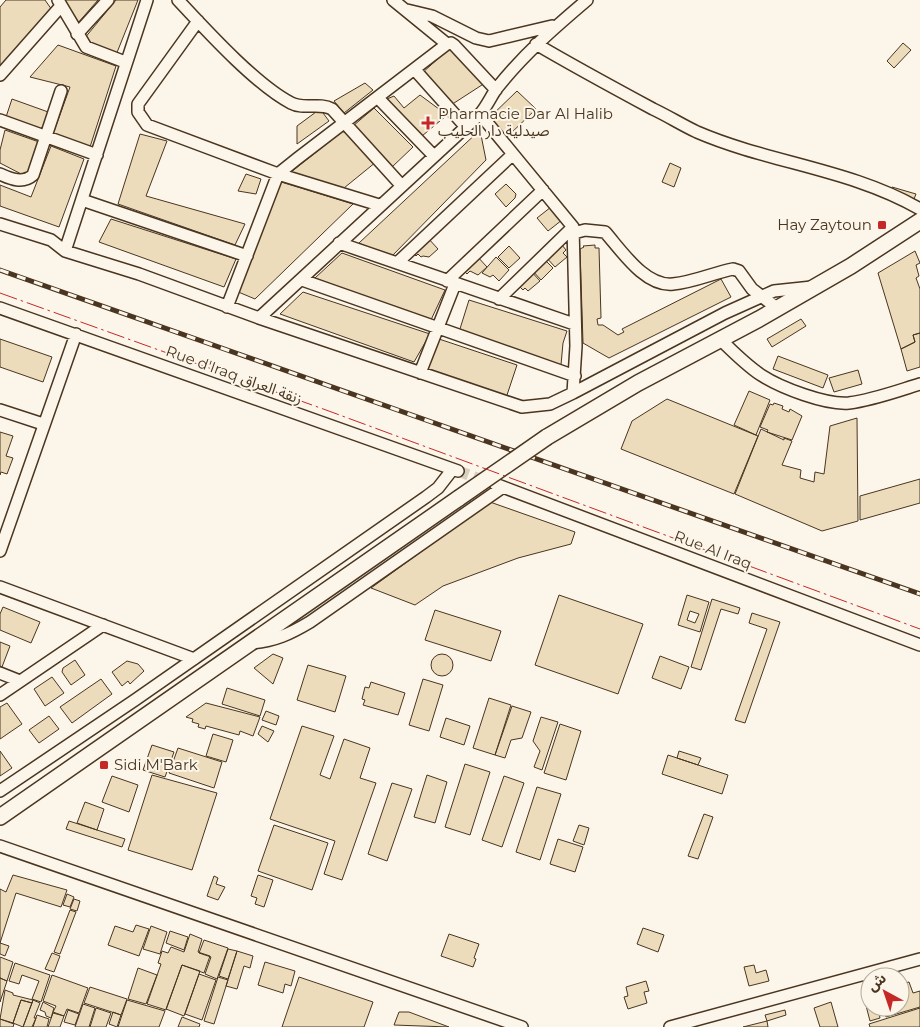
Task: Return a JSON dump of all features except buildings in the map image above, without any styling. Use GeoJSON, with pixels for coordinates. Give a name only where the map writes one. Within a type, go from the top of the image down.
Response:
{"type":"FeatureCollection","features":[{"type":"Feature","properties":{"kind":"main road"},"geometry":{"type":"LineString","coordinates":[[0,817],[546,437],[638,383],[815,287],[920,221]]}},
{"type":"Feature","properties":{"kind":"street"},"geometry":{"type":"LineString","coordinates":[[77,34],[108,0]]}},
{"type":"Feature","properties":{"kind":"street"},"geometry":{"type":"LineString","coordinates":[[65,251],[125,62],[147,0]]}},
{"type":"Feature","properties":{"kind":"street"},"geometry":{"type":"LineString","coordinates":[[178,0],[198,22],[251,72],[290,102],[298,106],[327,106],[336,112],[401,185]]}},
{"type":"Feature","properties":{"kind":"street"},"geometry":{"type":"LineString","coordinates":[[394,0],[447,44]]}},
{"type":"Feature","properties":{"kind":"street"},"geometry":{"type":"LineString","coordinates":[[260,318],[433,154],[480,114],[496,90],[536,44],[554,26],[587,0]]}},
{"type":"Feature","properties":{"kind":"street"},"geometry":{"type":"LineString","coordinates":[[0,75],[59,3],[86,47],[125,62]]}},
{"type":"Feature","properties":{"kind":"street"},"geometry":{"type":"LineString","coordinates":[[407,10],[432,16],[476,38],[490,41],[554,26]]}},
{"type":"Feature","properties":{"kind":"street"},"geometry":{"type":"LineString","coordinates":[[198,22],[138,104],[138,112],[147,125],[153,129],[278,174],[379,205]]}},
{"type":"Feature","properties":{"kind":"street"},"geometry":{"type":"LineString","coordinates":[[227,307],[278,174],[447,44],[451,43],[454,45],[496,90]]}},
{"type":"Feature","properties":{"kind":"street"},"geometry":{"type":"LineString","coordinates":[[536,44],[584,73],[696,131],[749,150],[860,183],[900,198],[920,210]]}},
{"type":"Feature","properties":{"kind":"street"},"geometry":{"type":"LineString","coordinates":[[415,70],[465,126]]}},
{"type":"Feature","properties":{"kind":"street"},"geometry":{"type":"LineString","coordinates":[[0,174],[18,180],[29,179],[35,170],[61,91]]}},
{"type":"Feature","properties":{"kind":"street"},"geometry":{"type":"LineString","coordinates":[[378,98],[433,154]]}},
{"type":"Feature","properties":{"kind":"street"},"geometry":{"type":"LineString","coordinates":[[480,114],[574,230],[575,376],[573,392]]}},
{"type":"Feature","properties":{"kind":"street"},"geometry":{"type":"LineString","coordinates":[[1,123],[97,154]]}},
{"type":"Feature","properties":{"kind":"street"},"geometry":{"type":"LineString","coordinates":[[397,263],[512,155]]}},
{"type":"Feature","properties":{"kind":"street"},"geometry":{"type":"LineString","coordinates":[[420,373],[437,329],[451,283],[543,190]]}},
{"type":"Feature","properties":{"kind":"street"},"geometry":{"type":"LineString","coordinates":[[82,200],[247,256]]}},
{"type":"Feature","properties":{"kind":"street"},"geometry":{"type":"LineString","coordinates":[[0,224],[51,240],[65,251],[139,274],[227,307],[522,407],[550,404],[724,313],[761,297],[785,288],[815,287]]}},
{"type":"Feature","properties":{"kind":"street"},"geometry":{"type":"LineString","coordinates":[[499,299],[574,230],[585,230],[605,232],[642,272],[663,284],[678,283],[736,270],[761,297],[777,308]]}},
{"type":"Feature","properties":{"kind":"street"},"geometry":{"type":"LineString","coordinates":[[339,243],[574,324]]}},
{"type":"Feature","properties":{"kind":"street"},"geometry":{"type":"LineString","coordinates":[[302,280],[575,376]]}},
{"type":"Feature","properties":{"kind":"street","name":"Rue d'Iraq زنقة العراق"},"geometry":{"type":"LineString","coordinates":[[0,308],[455,471],[438,488],[194,659]]}},
{"type":"Feature","properties":{"kind":"street"},"geometry":{"type":"LineString","coordinates":[[0,551],[76,334]]}},
{"type":"Feature","properties":{"kind":"street"},"geometry":{"type":"LineString","coordinates":[[720,339],[762,376],[789,388],[829,401],[847,403],[864,400],[920,384]]}},
{"type":"Feature","properties":{"kind":"street"},"geometry":{"type":"LineString","coordinates":[[0,410],[43,424]]}},
{"type":"Feature","properties":{"kind":"street","name":"Rue Al Iraq"},"geometry":{"type":"LineString","coordinates":[[251,643],[270,642],[286,637],[310,622],[499,486],[920,645]]}},
{"type":"Feature","properties":{"kind":"street"},"geometry":{"type":"LineString","coordinates":[[0,588],[194,659]]}},
{"type":"Feature","properties":{"kind":"street"},"geometry":{"type":"LineString","coordinates":[[0,695],[103,626]]}},
{"type":"Feature","properties":{"kind":"street"},"geometry":{"type":"LineString","coordinates":[[0,791],[194,659]]}},
{"type":"Feature","properties":{"kind":"street"},"geometry":{"type":"LineString","coordinates":[[0,673],[20,681]]}},
{"type":"Feature","properties":{"kind":"street"},"geometry":{"type":"LineString","coordinates":[[0,846],[522,1027]]}},
{"type":"Feature","properties":{"kind":"street"},"geometry":{"type":"LineString","coordinates":[[670,1027],[920,959]]}},
{"type":"Feature","properties":{"kind":"tunnel"},"geometry":{"type":"LineString","coordinates":[[458,471],[488,482]]}},
{"type":"Feature","properties":{"kind":"railway"},"geometry":{"type":"LineString","coordinates":[[0,270],[920,594]]}},
{"type":"Feature","properties":{"kind":"power"},"geometry":{"type":"LineString","coordinates":[[0,293],[326,410],[920,629]]}},
{"type":"Feature","properties":{"kind":"place","name":"Pharmacie Dar Al Halib صيدلية دار الحليب"},"geometry":{"type":"Point","coordinates":[428,123]}},
{"type":"Feature","properties":{"kind":"place","name":"Hay Zaytoun"},"geometry":{"type":"Point","coordinates":[882,225]}},
{"type":"Feature","properties":{"kind":"place","name":"Sidi M'Bark"},"geometry":{"type":"Point","coordinates":[104,765]}}]}
